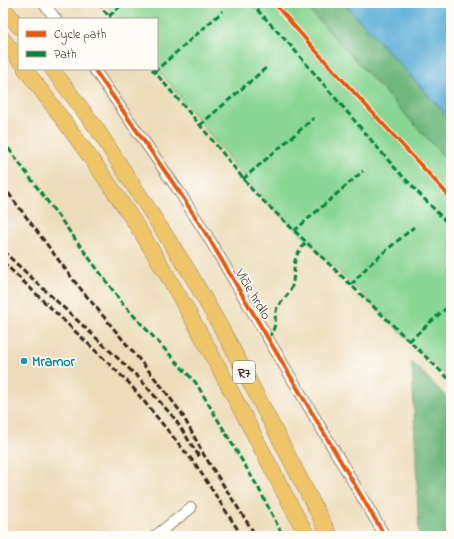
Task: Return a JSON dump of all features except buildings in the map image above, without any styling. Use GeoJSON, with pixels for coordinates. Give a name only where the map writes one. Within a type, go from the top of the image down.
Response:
{"type":"FeatureCollection","features":[{"type":"Feature","properties":{"kind":"highway"},"geometry":{"type":"LineString","coordinates":[[3,7],[18,26]]}},
{"type":"Feature","properties":{"kind":"highway"},"geometry":{"type":"LineString","coordinates":[[3,39],[18,59]]}},
{"type":"Feature","properties":{"kind":"highway","name":"R7"},"geometry":{"type":"LineString","coordinates":[[26,70],[79,142],[127,212],[170,281],[208,349],[306,536]]}},
{"type":"Feature","properties":{"kind":"highway","name":"R7"},"geometry":{"type":"LineString","coordinates":[[53,70],[97,129],[188,270],[228,340],[330,536]]}},
{"type":"Feature","properties":{"kind":"street"},"geometry":{"type":"LineString","coordinates":[[43,3],[55,18]]}},
{"type":"Feature","properties":{"kind":"street","name":"Vlčie hrdlo"},"geometry":{"type":"LineString","coordinates":[[95,70],[191,210],[385,536]]}},
{"type":"Feature","properties":{"kind":"street"},"geometry":{"type":"LineString","coordinates":[[155,536],[191,508]]}},
{"type":"Feature","properties":{"kind":"green space"},"geometry":{"type":"Polygon","coordinates":[[[104,3],[303,3],[451,164],[451,381],[247,182],[158,69],[158,18],[117,18],[104,3]]]}},
{"type":"Feature","properties":{"kind":"green space"},"geometry":{"type":"Polygon","coordinates":[[[303,3],[344,3],[451,120],[451,164],[303,3]]]}},
{"type":"Feature","properties":{"kind":"green space"},"geometry":{"type":"Polygon","coordinates":[[[412,362],[451,401],[451,536],[419,536],[412,362]]]}},
{"type":"Feature","properties":{"kind":"water"},"geometry":{"type":"Polygon","coordinates":[[[344,3],[451,3],[451,120],[344,3]]]}},
{"type":"Feature","properties":{"kind":"railway"},"geometry":{"type":"LineString","coordinates":[[3,186],[75,282],[162,387],[182,414],[204,455],[256,536]]}},
{"type":"Feature","properties":{"kind":"railway"},"geometry":{"type":"LineString","coordinates":[[3,251],[139,378],[175,419],[200,458]]}},
{"type":"Feature","properties":{"kind":"railway"},"geometry":{"type":"LineString","coordinates":[[3,262],[129,383],[196,465],[242,536]]}},
{"type":"Feature","properties":{"kind":"marked path"},"geometry":{"type":"LineString","coordinates":[[98,3],[110,18]]}},
{"type":"Feature","properties":{"kind":"marked path"},"geometry":{"type":"LineString","coordinates":[[109,16],[124,3]]}},
{"type":"Feature","properties":{"kind":"marked path"},"geometry":{"type":"LineString","coordinates":[[251,3],[291,46],[394,167],[451,227]]}},
{"type":"Feature","properties":{"kind":"marked path"},"geometry":{"type":"LineString","coordinates":[[158,68],[223,11]]}},
{"type":"Feature","properties":{"kind":"marked path"},"geometry":{"type":"LineString","coordinates":[[200,125],[267,67]]}},
{"type":"Feature","properties":{"kind":"marked path"},"geometry":{"type":"LineString","coordinates":[[153,70],[254,192],[451,381]]}},
{"type":"Feature","properties":{"kind":"marked path"},"geometry":{"type":"LineString","coordinates":[[243,179],[314,118]]}},
{"type":"Feature","properties":{"kind":"marked path"},"geometry":{"type":"LineString","coordinates":[[3,141],[123,304],[196,383],[259,489],[283,536]]}},
{"type":"Feature","properties":{"kind":"marked path"},"geometry":{"type":"LineString","coordinates":[[294,231],[363,171]]}},
{"type":"Feature","properties":{"kind":"marked path"},"geometry":{"type":"LineString","coordinates":[[351,285],[369,265],[414,227]]}},
{"type":"Feature","properties":{"kind":"marked path"},"geometry":{"type":"LineString","coordinates":[[268,338],[275,326],[278,306],[291,289],[295,259],[306,242]]}},
{"type":"Feature","properties":{"kind":"marked path"},"geometry":{"type":"LineString","coordinates":[[409,341],[451,304]]}},
{"type":"Feature","properties":{"kind":"cycle path"},"geometry":{"type":"LineString","coordinates":[[274,3],[451,198]]}},
{"type":"Feature","properties":{"kind":"cycle path"},"geometry":{"type":"LineString","coordinates":[[95,70],[180,193],[208,237],[385,536]]}},
{"type":"Feature","properties":{"kind":"place","name":"Mramor"},"geometry":{"type":"Point","coordinates":[24,361]}}]}
